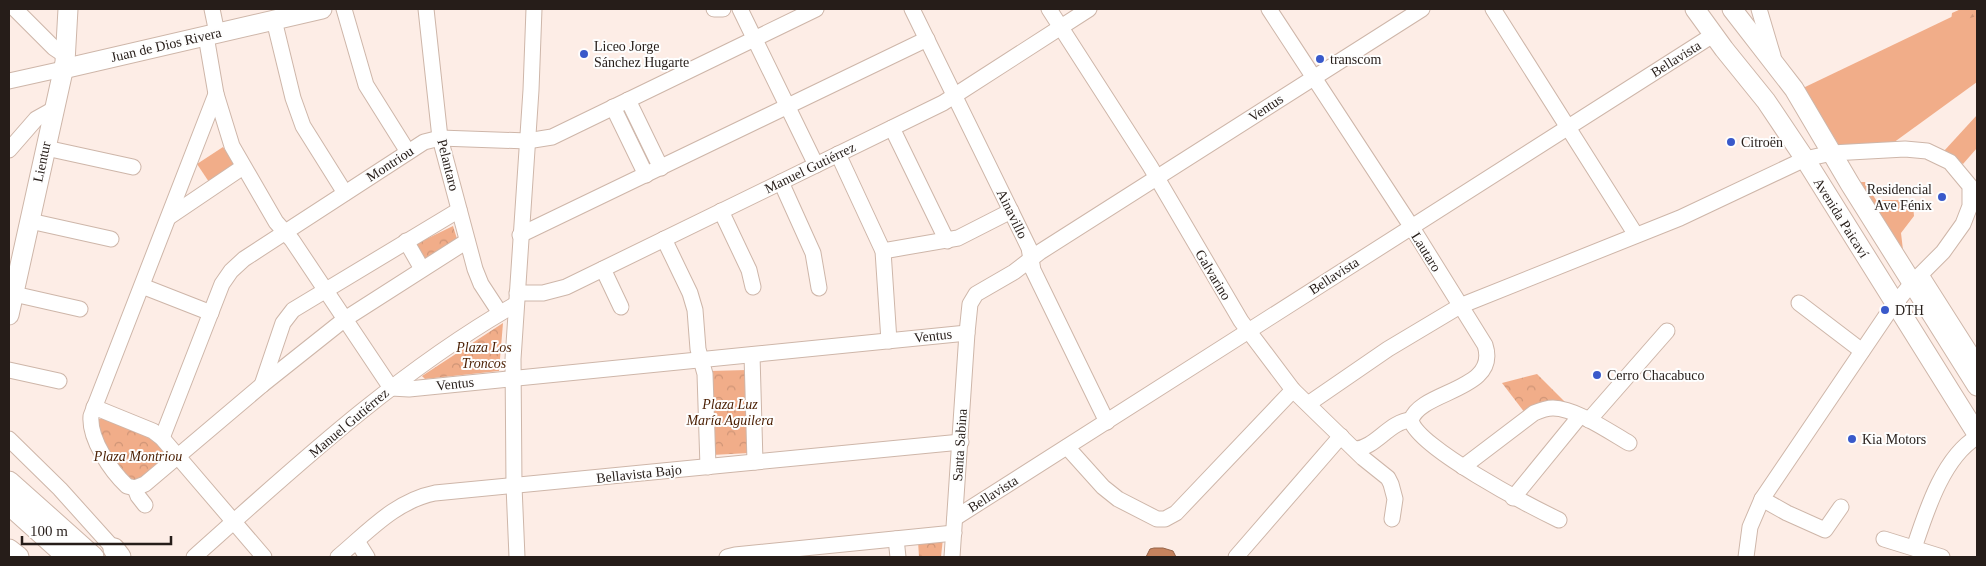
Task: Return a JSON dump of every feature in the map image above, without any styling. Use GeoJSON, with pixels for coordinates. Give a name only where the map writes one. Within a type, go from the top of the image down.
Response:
{"type":"FeatureCollection","features":[{"type":"Feature","properties":{"kind":"highway"},"geometry":{"type":"LineString","coordinates":[[9,482],[93,557]]}},
{"type":"Feature","properties":{"kind":"highway"},"geometry":{"type":"LineString","coordinates":[[9,504],[68,557]]}},
{"type":"Feature","properties":{"kind":"highway"},"geometry":{"type":"LineString","coordinates":[[9,550],[18,557]]}},
{"type":"Feature","properties":{"kind":"main road","name":"Lientur"},"geometry":{"type":"LineString","coordinates":[[9,315],[14,294],[14,270],[30,221],[65,62],[68,9]]}},
{"type":"Feature","properties":{"kind":"main road","name":"Juan de Dios Rivera"},"geometry":{"type":"LineString","coordinates":[[65,62],[211,34],[322,9]]}},
{"type":"Feature","properties":{"kind":"main road","name":"Avenida Paicaví"},"geometry":{"type":"LineString","coordinates":[[1695,9],[1766,102],[1805,160],[1977,435]]}},
{"type":"Feature","properties":{"kind":"main road","name":"Avenida Paicaví"},"geometry":{"type":"LineString","coordinates":[[1732,9],[1794,90],[1832,153],[1917,279],[1977,386]]}},
{"type":"Feature","properties":{"kind":"street"},"geometry":{"type":"LineString","coordinates":[[15,9],[54,48],[65,62]]}},
{"type":"Feature","properties":{"kind":"street"},"geometry":{"type":"LineString","coordinates":[[212,9],[211,34],[216,94],[232,146],[276,222],[286,232],[391,388]]}},
{"type":"Feature","properties":{"kind":"street"},"geometry":{"type":"LineString","coordinates":[[344,9],[366,85],[408,152]]}},
{"type":"Feature","properties":{"kind":"street","name":"Pelantaro"},"geometry":{"type":"LineString","coordinates":[[426,9],[440,138],[478,276],[500,314]]}},
{"type":"Feature","properties":{"kind":"street"},"geometry":{"type":"LineString","coordinates":[[517,557],[513,378],[534,9]]}},
{"type":"Feature","properties":{"kind":"street"},"geometry":{"type":"LineString","coordinates":[[714,9],[723,9]]}},
{"type":"Feature","properties":{"kind":"street"},"geometry":{"type":"LineString","coordinates":[[731,9],[751,40]]}},
{"type":"Feature","properties":{"kind":"street"},"geometry":{"type":"LineString","coordinates":[[740,9],[751,40],[784,108],[816,165]]}},
{"type":"Feature","properties":{"kind":"street","name":"Montriou"},"geometry":{"type":"LineString","coordinates":[[162,438],[222,284],[231,271],[244,259],[424,142],[440,138],[527,141],[544,139],[559,134],[816,9]]}},
{"type":"Feature","properties":{"kind":"street","name":"Ainavillo"},"geometry":{"type":"LineString","coordinates":[[912,9],[1029,248],[1033,270],[1106,422]]}},
{"type":"Feature","properties":{"kind":"street","name":"Galvarino"},"geometry":{"type":"LineString","coordinates":[[1049,9],[1156,178],[1241,321],[1293,390],[1356,449],[1363,458],[1388,478],[1395,500],[1392,519]]}},
{"type":"Feature","properties":{"kind":"street","name":"Manuel Gutiérrez"},"geometry":{"type":"LineString","coordinates":[[194,557],[353,417],[391,388],[500,314],[517,298],[552,292],[603,269],[892,128],[955,96],[1089,9]]}},
{"type":"Feature","properties":{"kind":"street","name":"Lautaro"},"geometry":{"type":"LineString","coordinates":[[1269,9],[1411,226],[1485,345],[1488,356],[1485,367],[1475,378],[1418,410],[1411,420],[1400,422],[1363,447],[1356,449]]}},
{"type":"Feature","properties":{"kind":"street","name":"Ventus"},"geometry":{"type":"LineString","coordinates":[[391,388],[409,389],[967,333],[969,308],[973,297],[983,289],[1014,272],[1156,178],[1422,9]]}},
{"type":"Feature","properties":{"kind":"street"},"geometry":{"type":"LineString","coordinates":[[1493,9],[1636,235]]}},
{"type":"Feature","properties":{"kind":"street"},"geometry":{"type":"LineString","coordinates":[[1759,9],[1766,38],[1778,69]]}},
{"type":"Feature","properties":{"kind":"street"},"geometry":{"type":"LineString","coordinates":[[274,20],[293,98],[302,126],[345,193]]}},
{"type":"Feature","properties":{"kind":"street","name":"Bellavista"},"geometry":{"type":"LineString","coordinates":[[954,526],[1067,447],[1713,35]]}},
{"type":"Feature","properties":{"kind":"street"},"geometry":{"type":"LineString","coordinates":[[520,235],[927,39]]}},
{"type":"Feature","properties":{"kind":"street","name":"Juan de Dios Rivera"},"geometry":{"type":"LineString","coordinates":[[9,81],[65,62]]}},
{"type":"Feature","properties":{"kind":"street"},"geometry":{"type":"LineString","coordinates":[[145,505],[135,488],[124,483],[95,442],[90,422],[94,407],[216,94]]}},
{"type":"Feature","properties":{"kind":"street"},"geometry":{"type":"LineString","coordinates":[[628,100],[661,168]]}},
{"type":"Feature","properties":{"kind":"street"},"geometry":{"type":"LineString","coordinates":[[613,108],[646,175]]}},
{"type":"Feature","properties":{"kind":"street"},"geometry":{"type":"LineString","coordinates":[[9,150],[36,119],[54,109]]}},
{"type":"Feature","properties":{"kind":"street"},"geometry":{"type":"LineString","coordinates":[[892,128],[947,241]]}},
{"type":"Feature","properties":{"kind":"street"},"geometry":{"type":"LineString","coordinates":[[46,148],[133,167]]}},
{"type":"Feature","properties":{"kind":"street"},"geometry":{"type":"LineString","coordinates":[[1308,404],[1388,349],[1460,306],[1680,218],[1805,160],[1832,153],[1920,150],[1945,159],[1964,177],[1971,188],[1970,206],[1965,220],[1942,252],[1895,304],[1762,499],[1750,527],[1746,557]]}},
{"type":"Feature","properties":{"kind":"street"},"geometry":{"type":"LineString","coordinates":[[838,154],[883,251],[889,341]]}},
{"type":"Feature","properties":{"kind":"street"},"geometry":{"type":"LineString","coordinates":[[169,217],[243,167]]}},
{"type":"Feature","properties":{"kind":"street"},"geometry":{"type":"LineString","coordinates":[[781,182],[813,252],[819,288]]}},
{"type":"Feature","properties":{"kind":"street"},"geometry":{"type":"LineString","coordinates":[[262,385],[286,318],[296,308],[459,210]]}},
{"type":"Feature","properties":{"kind":"street"},"geometry":{"type":"LineString","coordinates":[[721,211],[748,270],[753,287]]}},
{"type":"Feature","properties":{"kind":"street"},"geometry":{"type":"LineString","coordinates":[[883,251],[947,241],[966,234],[1011,211]]}},
{"type":"Feature","properties":{"kind":"street"},"geometry":{"type":"LineString","coordinates":[[30,221],[111,239]]}},
{"type":"Feature","properties":{"kind":"street"},"geometry":{"type":"LineString","coordinates":[[664,239],[692,301],[696,319],[698,349],[705,374],[708,467]]}},
{"type":"Feature","properties":{"kind":"street"},"geometry":{"type":"LineString","coordinates":[[406,241],[422,270]]}},
{"type":"Feature","properties":{"kind":"street"},"geometry":{"type":"LineString","coordinates":[[135,488],[145,484],[262,385],[345,319],[467,241]]}},
{"type":"Feature","properties":{"kind":"street"},"geometry":{"type":"LineString","coordinates":[[603,269],[621,307]]}},
{"type":"Feature","properties":{"kind":"street","name":"Avenida Paicaví"},"geometry":{"type":"LineString","coordinates":[[1917,279],[1977,363]]}},
{"type":"Feature","properties":{"kind":"street"},"geometry":{"type":"LineString","coordinates":[[142,286],[211,313]]}},
{"type":"Feature","properties":{"kind":"street"},"geometry":{"type":"LineString","coordinates":[[14,294],[80,309]]}},
{"type":"Feature","properties":{"kind":"street"},"geometry":{"type":"LineString","coordinates":[[1799,303],[1862,351]]}},
{"type":"Feature","properties":{"kind":"street"},"geometry":{"type":"LineString","coordinates":[[1513,498],[1667,331]]}},
{"type":"Feature","properties":{"kind":"street","name":"Santa Sabina"},"geometry":{"type":"LineString","coordinates":[[952,557],[967,333]]}},
{"type":"Feature","properties":{"kind":"street"},"geometry":{"type":"LineString","coordinates":[[752,354],[755,462]]}},
{"type":"Feature","properties":{"kind":"street"},"geometry":{"type":"LineString","coordinates":[[9,370],[59,381]]}},
{"type":"Feature","properties":{"kind":"street"},"geometry":{"type":"LineString","coordinates":[[1067,447],[1114,496],[1153,518],[1165,518],[1176,513],[1293,390]]}},
{"type":"Feature","properties":{"kind":"street"},"geometry":{"type":"LineString","coordinates":[[94,407],[152,431],[162,438],[264,557]]}},
{"type":"Feature","properties":{"kind":"street"},"geometry":{"type":"LineString","coordinates":[[1463,467],[1534,413],[1545,409],[1555,408],[1585,418],[1629,443]]}},
{"type":"Feature","properties":{"kind":"street"},"geometry":{"type":"LineString","coordinates":[[1411,420],[1417,432],[1463,467],[1513,498],[1560,520]]}},
{"type":"Feature","properties":{"kind":"street"},"geometry":{"type":"LineString","coordinates":[[1914,548],[1932,495],[1957,454],[1977,435]]}},
{"type":"Feature","properties":{"kind":"street"},"geometry":{"type":"LineString","coordinates":[[1236,557],[1340,436]]}},
{"type":"Feature","properties":{"kind":"street"},"geometry":{"type":"LineString","coordinates":[[9,439],[47,476],[120,555]]}},
{"type":"Feature","properties":{"kind":"street","name":"Bellavista Bajo"},"geometry":{"type":"LineString","coordinates":[[338,557],[396,508],[414,498],[435,493],[961,442]]}},
{"type":"Feature","properties":{"kind":"street"},"geometry":{"type":"LineString","coordinates":[[1762,499],[1787,513],[1825,530],[1841,507]]}},
{"type":"Feature","properties":{"kind":"street"},"geometry":{"type":"LineString","coordinates":[[727,557],[855,550],[954,526]]}},
{"type":"Feature","properties":{"kind":"street"},"geometry":{"type":"LineString","coordinates":[[896,539],[898,557]]}},
{"type":"Feature","properties":{"kind":"street"},"geometry":{"type":"LineString","coordinates":[[1884,539],[1942,557]]}},
{"type":"Feature","properties":{"kind":"street"},"geometry":{"type":"LineString","coordinates":[[357,542],[367,557]]}},
{"type":"Feature","properties":{"kind":"green space"},"geometry":{"type":"Polygon","coordinates":[[[1961,9],[1977,9],[1977,16],[1951,21],[1952,13],[1961,9]]]}},
{"type":"Feature","properties":{"kind":"green space"},"geometry":{"type":"Polygon","coordinates":[[[1968,9],[1977,9],[1977,82],[1893,143],[1840,147],[1803,88],[1968,9]]]}},
{"type":"Feature","properties":{"kind":"green space"},"geometry":{"type":"Polygon","coordinates":[[[1977,115],[1977,148],[1963,164],[1944,151],[1977,115]]]}},
{"type":"Feature","properties":{"kind":"green space"},"geometry":{"type":"Polygon","coordinates":[[[223,147],[235,165],[209,182],[197,164],[223,147]]]}},
{"type":"Feature","properties":{"kind":"green space"},"geometry":{"type":"Polygon","coordinates":[[[1860,182],[1865,182],[1876,200],[1903,200],[1913,205],[1914,216],[1901,233],[1903,250],[1860,182]]]}},
{"type":"Feature","properties":{"kind":"green space"},"geometry":{"type":"Polygon","coordinates":[[[453,226],[458,242],[426,262],[414,245],[453,226]]]}},
{"type":"Feature","properties":{"kind":"green space","name":"Plaza Los Troncos"},"geometry":{"type":"Polygon","coordinates":[[[503,323],[499,371],[425,379],[422,376],[503,323]]]}},
{"type":"Feature","properties":{"kind":"green space","name":"Plaza Luz María Aguilera"},"geometry":{"type":"Polygon","coordinates":[[[747,370],[749,453],[712,455],[710,371],[747,370]]]}},
{"type":"Feature","properties":{"kind":"green space"},"geometry":{"type":"Polygon","coordinates":[[[1537,374],[1568,405],[1525,413],[1502,383],[1537,374]]]}},
{"type":"Feature","properties":{"kind":"green space","name":"Plaza Montriou"},"geometry":{"type":"Polygon","coordinates":[[[99,419],[108,419],[152,438],[167,454],[165,461],[143,482],[125,478],[104,443],[99,427],[99,419]]]}},
{"type":"Feature","properties":{"kind":"green space"},"geometry":{"type":"Polygon","coordinates":[[[943,538],[941,557],[919,557],[918,541],[943,538]]]}},
{"type":"Feature","properties":{"kind":"shaded area"},"geometry":{"type":"Polygon","coordinates":[[[1150,549],[1173,551],[1176,557],[1146,557],[1150,549]]]}},
{"type":"Feature","properties":{"kind":"place","name":"Liceo Jorge Sánchez Hugarte"},"geometry":{"type":"Point","coordinates":[584,54]}},
{"type":"Feature","properties":{"kind":"place","name":"transcom"},"geometry":{"type":"Point","coordinates":[1320,59]}},
{"type":"Feature","properties":{"kind":"place","name":"Citroën"},"geometry":{"type":"Point","coordinates":[1731,142]}},
{"type":"Feature","properties":{"kind":"place","name":"Residencial Ave Fénix"},"geometry":{"type":"Point","coordinates":[1942,197]}},
{"type":"Feature","properties":{"kind":"place","name":"DTH"},"geometry":{"type":"Point","coordinates":[1885,310]}},
{"type":"Feature","properties":{"kind":"place","name":"Cerro Chacabuco"},"geometry":{"type":"Point","coordinates":[1597,375]}},
{"type":"Feature","properties":{"kind":"place","name":"Kia Motors"},"geometry":{"type":"Point","coordinates":[1852,439]}}]}
